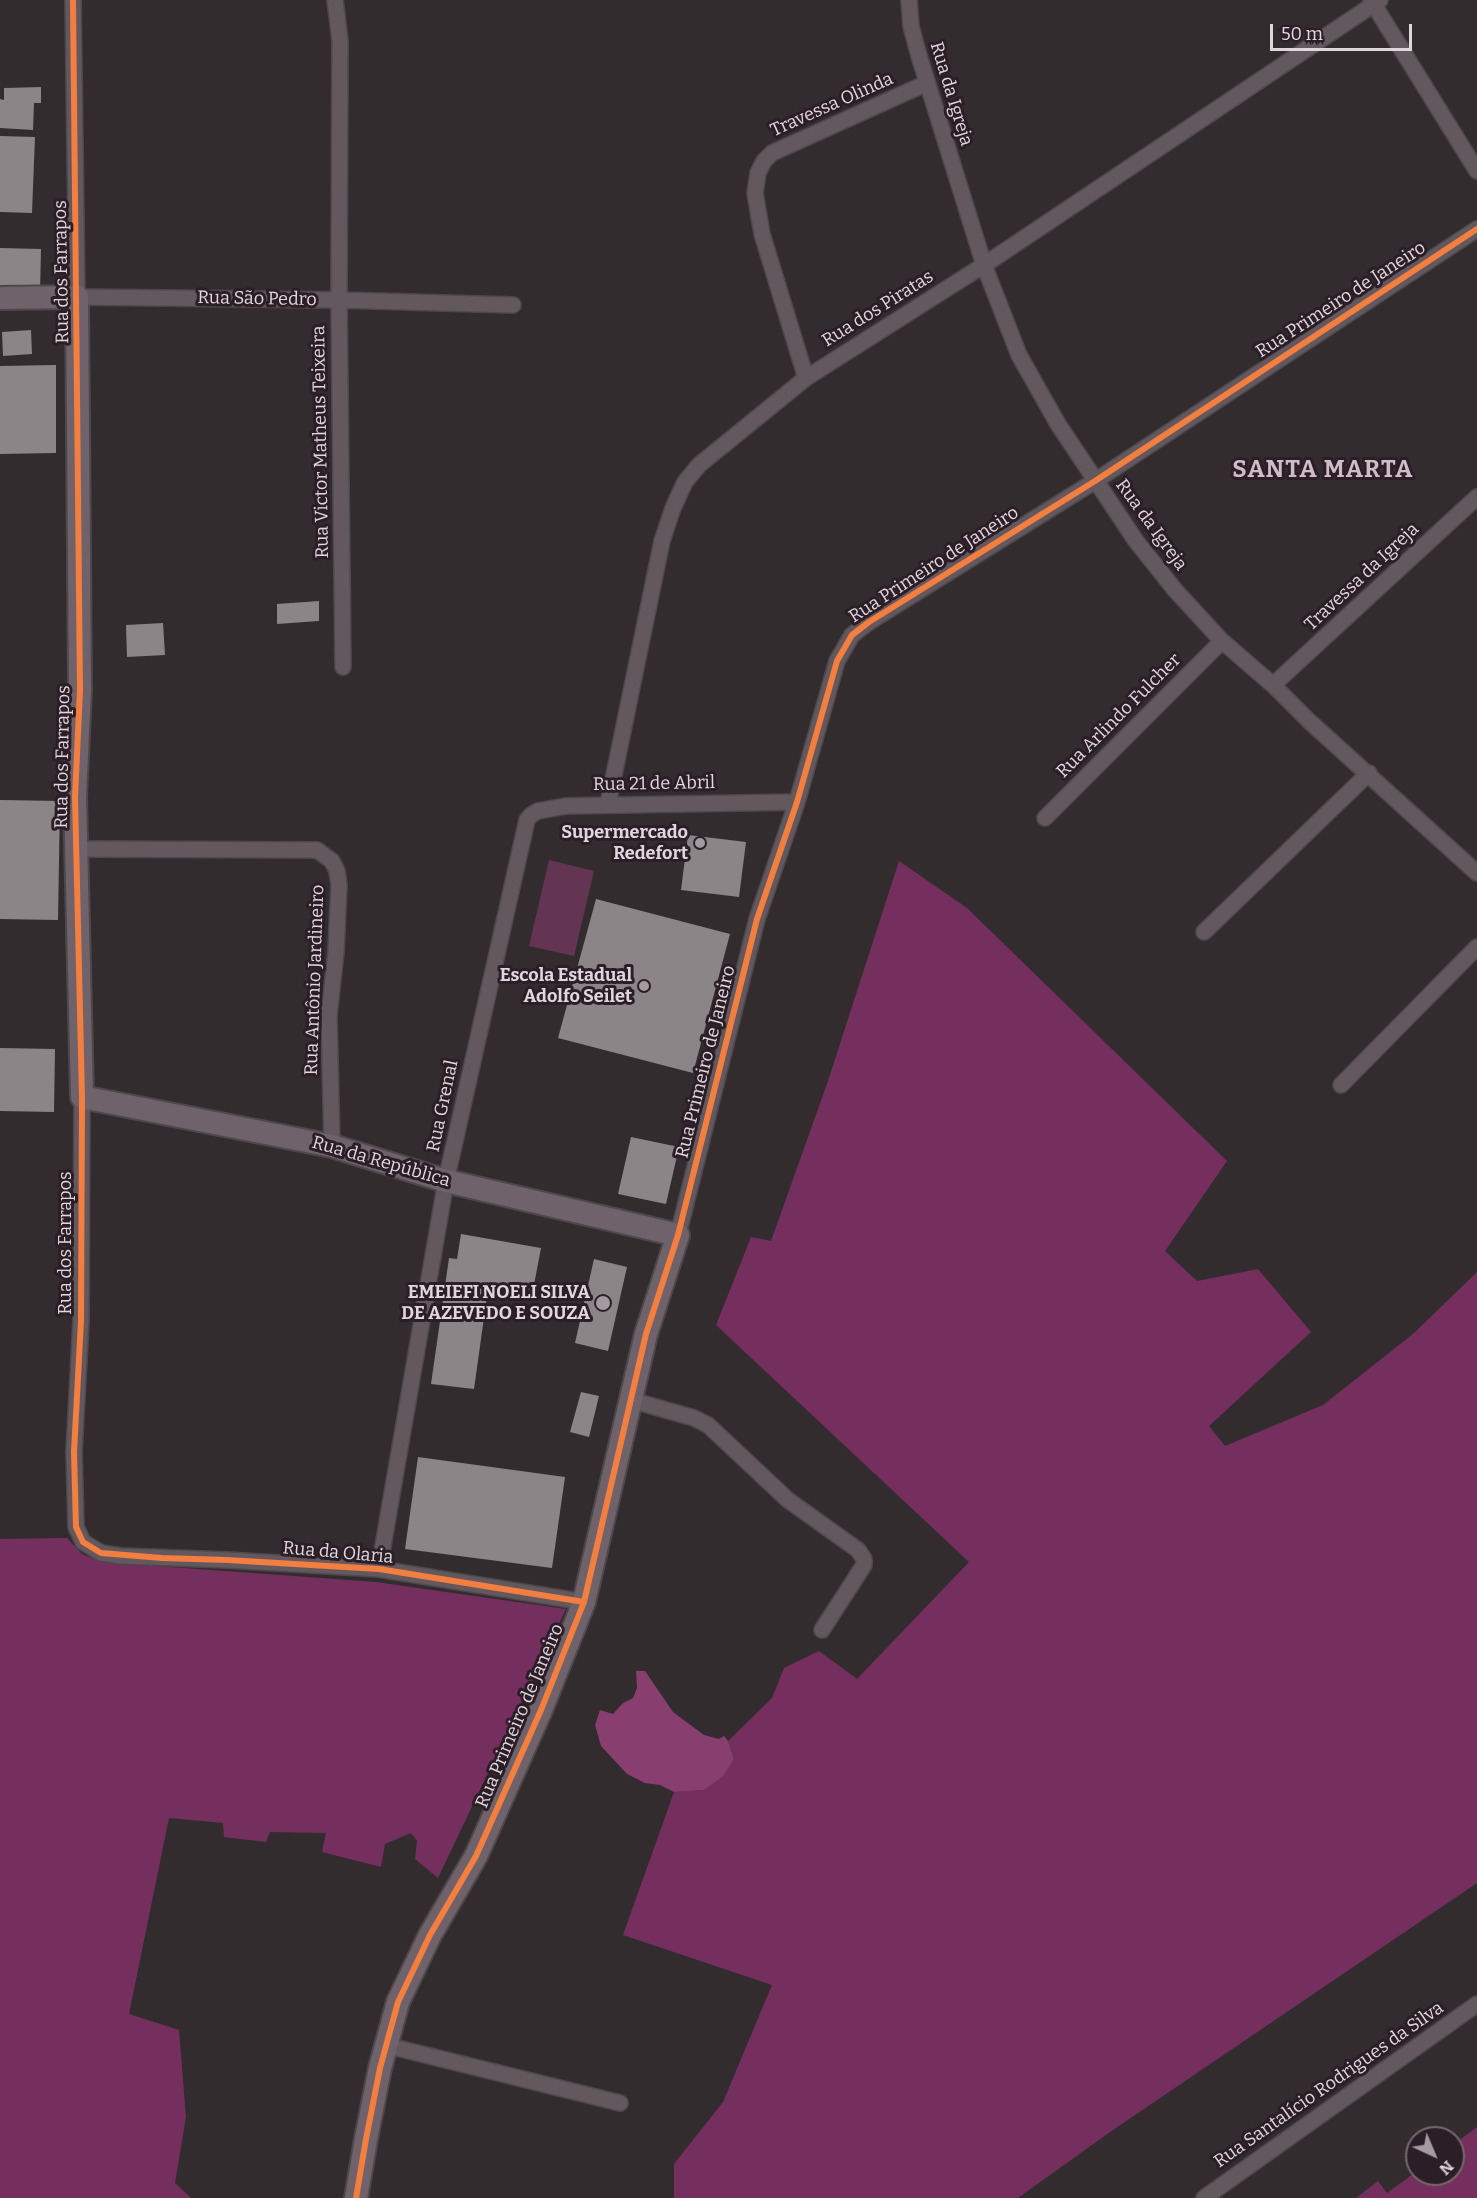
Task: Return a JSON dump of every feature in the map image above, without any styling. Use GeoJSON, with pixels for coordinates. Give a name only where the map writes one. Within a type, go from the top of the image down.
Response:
{"type":"FeatureCollection","features":[{"type":"Feature","properties":{"kind":"street","name":"Rua dos Farrapos"},"geometry":{"type":"LineString","coordinates":[[73,0],[80,690],[75,797],[81,1097],[81,1321],[74,1452],[76,1527],[88,1547]]}},
{"type":"Feature","properties":{"kind":"street","name":"Rua Victor Matheus Teixeira"},"geometry":{"type":"LineString","coordinates":[[335,0],[340,41],[339,300],[343,667]]}},
{"type":"Feature","properties":{"kind":"street","name":"Rua da Igreja"},"geometry":{"type":"LineString","coordinates":[[909,0],[911,26],[927,83],[984,265],[1019,355],[1058,424],[1095,481],[1175,590],[1222,641],[1477,873]]}},
{"type":"Feature","properties":{"kind":"street"},"geometry":{"type":"LineString","coordinates":[[1375,1],[1477,171]]}},
{"type":"Feature","properties":{"kind":"street","name":"Rua dos Piratas"},"geometry":{"type":"LineString","coordinates":[[608,804],[662,541],[685,482],[699,465],[806,378],[984,265],[1375,1]]}},
{"type":"Feature","properties":{"kind":"street","name":"Travessa Olinda"},"geometry":{"type":"LineString","coordinates":[[806,378],[762,234],[755,193],[758,173],[764,161],[772,153],[927,83]]}},
{"type":"Feature","properties":{"kind":"street","name":"Rua Primeiro de Janeiro"},"geometry":{"type":"LineString","coordinates":[[356,2198],[385,2045],[398,2002],[430,1935],[476,1856],[541,1710],[584,1602],[646,1334],[678,1235],[757,919],[796,802],[837,661],[852,635],[869,622],[1095,481],[1477,229]]}},
{"type":"Feature","properties":{"kind":"street","name":"Rua São Pedro"},"geometry":{"type":"LineString","coordinates":[[0,298],[339,300],[513,305]]}},
{"type":"Feature","properties":{"kind":"street","name":"Travessa da Igreja"},"geometry":{"type":"LineString","coordinates":[[1273,685],[1477,497]]}},
{"type":"Feature","properties":{"kind":"street","name":"Rua Arlindo Fulcher"},"geometry":{"type":"LineString","coordinates":[[1045,818],[1222,641]]}},
{"type":"Feature","properties":{"kind":"street"},"geometry":{"type":"LineString","coordinates":[[1204,932],[1369,773]]}},
{"type":"Feature","properties":{"kind":"street","name":"Rua 21 de Abril"},"geometry":{"type":"LineString","coordinates":[[524,831],[528,818],[538,811],[566,806],[796,802]]}},
{"type":"Feature","properties":{"kind":"street","name":"Rua Grenal"},"geometry":{"type":"LineString","coordinates":[[379,1569],[446,1181],[524,831]]}},
{"type":"Feature","properties":{"kind":"street","name":"Rua Antônio Jardineiro"},"geometry":{"type":"LineString","coordinates":[[76,849],[317,850],[332,861],[337,871],[339,885],[336,952],[329,1015],[332,1146]]}},
{"type":"Feature","properties":{"kind":"street"},"geometry":{"type":"LineString","coordinates":[[1341,1085],[1477,947]]}},
{"type":"Feature","properties":{"kind":"street","name":"Rua da República"},"geometry":{"type":"LineString","coordinates":[[81,1097],[332,1146],[446,1181],[678,1235]]}},
{"type":"Feature","properties":{"kind":"street"},"geometry":{"type":"LineString","coordinates":[[631,1400],[694,1418],[708,1425],[788,1500],[862,1555],[864,1565],[822,1630]]}},
{"type":"Feature","properties":{"kind":"street","name":"Rua da Olaria"},"geometry":{"type":"LineString","coordinates":[[88,1547],[100,1553],[121,1556],[379,1569],[584,1602]]}},
{"type":"Feature","properties":{"kind":"street","name":"Rua Santalício Rodrigues da Silva"},"geometry":{"type":"LineString","coordinates":[[1204,2198],[1477,2004]]}},
{"type":"Feature","properties":{"kind":"street"},"geometry":{"type":"LineString","coordinates":[[385,2045],[620,2103]]}},
{"type":"Feature","properties":{"kind":"shaded area"},"geometry":{"type":"Polygon","coordinates":[[[549,860],[594,871],[574,956],[529,946],[549,860]]]}},
{"type":"Feature","properties":{"kind":"shaded area"},"geometry":{"type":"Polygon","coordinates":[[[899,861],[967,908],[1227,1161],[1165,1251],[1197,1281],[1258,1269],[1311,1332],[1209,1426],[1225,1446],[1323,1405],[1413,1334],[1477,1272],[1477,1883],[1110,2132],[1018,2198],[674,2198],[674,2164],[723,2102],[772,1985],[623,1935],[674,1792],[704,1790],[734,1759],[728,1741],[772,1698],[784,1668],[819,1651],[857,1679],[969,1562],[716,1325],[751,1237],[771,1241],[828,1081],[899,861]]]}},
{"type":"Feature","properties":{"kind":"shaded area"},"geometry":{"type":"Polygon","coordinates":[[[67,1538],[82,1554],[102,1562],[376,1582],[566,1609],[438,1878],[415,1859],[417,1841],[411,1833],[385,1844],[381,1867],[322,1852],[326,1833],[270,1832],[266,1842],[224,1837],[223,1823],[169,1818],[129,2014],[179,2030],[186,2117],[175,2183],[191,2198],[0,2198],[0,1539],[67,1538]]]}},
{"type":"Feature","properties":{"kind":"shaded area"},"geometry":{"type":"Polygon","coordinates":[[[636,1671],[645,1671],[673,1712],[704,1735],[719,1739],[724,1736],[728,1741],[734,1759],[723,1776],[704,1790],[674,1792],[660,1785],[645,1783],[627,1774],[601,1746],[595,1725],[600,1710],[613,1714],[623,1703],[633,1698],[637,1688],[636,1671]]]}},
{"type":"Feature","properties":{"kind":"shaded area"},"geometry":{"type":"Polygon","coordinates":[[[1477,2127],[1477,2198],[1356,2198],[1378,2181],[1387,2193],[1405,2180],[1405,2186],[1465,2186],[1465,2136],[1477,2127]]]}},
{"type":"Feature","properties":{"kind":"building"},"geometry":{"type":"Polygon","coordinates":[[[41,87],[41,103],[34,103],[33,130],[0,128],[0,99],[4,100],[4,88],[41,87]]]}},
{"type":"Feature","properties":{"kind":"building"},"geometry":{"type":"Polygon","coordinates":[[[0,136],[35,137],[32,213],[0,212],[0,136]]]}},
{"type":"Feature","properties":{"kind":"building"},"geometry":{"type":"Polygon","coordinates":[[[0,248],[41,249],[40,294],[0,293],[0,248]]]}},
{"type":"Feature","properties":{"kind":"building"},"geometry":{"type":"Polygon","coordinates":[[[31,330],[32,354],[3,356],[2,332],[31,330]]]}},
{"type":"Feature","properties":{"kind":"building"},"geometry":{"type":"Polygon","coordinates":[[[56,365],[56,453],[0,454],[0,366],[56,365]]]}},
{"type":"Feature","properties":{"kind":"building"},"geometry":{"type":"Polygon","coordinates":[[[319,601],[319,621],[277,624],[277,604],[319,601]]]}},
{"type":"Feature","properties":{"kind":"building"},"geometry":{"type":"Polygon","coordinates":[[[163,623],[165,655],[127,657],[126,625],[163,623]]]}},
{"type":"Feature","properties":{"kind":"building"},"geometry":{"type":"Polygon","coordinates":[[[0,800],[60,801],[58,920],[0,919],[0,800]]]}},
{"type":"Feature","properties":{"kind":"building"},"geometry":{"type":"Polygon","coordinates":[[[688,835],[746,842],[739,897],[681,890],[688,835]]]}},
{"type":"Feature","properties":{"kind":"building","name":"Escola Estadual Adolfo Seilet"},"geometry":{"type":"Polygon","coordinates":[[[596,899],[730,934],[693,1073],[558,1038],[596,899]]]}},
{"type":"Feature","properties":{"kind":"building"},"geometry":{"type":"Polygon","coordinates":[[[0,1048],[55,1049],[54,1112],[0,1111],[0,1048]]]}},
{"type":"Feature","properties":{"kind":"building"},"geometry":{"type":"Polygon","coordinates":[[[631,1137],[679,1147],[666,1204],[618,1194],[631,1137]]]}},
{"type":"Feature","properties":{"kind":"building"},"geometry":{"type":"Polygon","coordinates":[[[461,1234],[541,1248],[533,1290],[489,1282],[474,1389],[431,1384],[449,1258],[457,1259],[461,1234]]]}},
{"type":"Feature","properties":{"kind":"building"},"geometry":{"type":"Polygon","coordinates":[[[594,1259],[627,1267],[608,1351],[575,1343],[594,1259]]]}},
{"type":"Feature","properties":{"kind":"building"},"geometry":{"type":"Polygon","coordinates":[[[581,1392],[599,1396],[589,1437],[570,1432],[581,1392]]]}},
{"type":"Feature","properties":{"kind":"building"},"geometry":{"type":"Polygon","coordinates":[[[418,1457],[565,1477],[552,1568],[405,1549],[418,1457]]]}},
{"type":"Feature","properties":{"kind":"cycle path"},"geometry":{"type":"LineString","coordinates":[[73,0],[80,690],[75,797],[82,1097],[81,1321],[74,1452],[76,1527],[83,1542],[101,1553],[379,1569],[584,1602]]}},
{"type":"Feature","properties":{"kind":"cycle path"},"geometry":{"type":"LineString","coordinates":[[356,2198],[380,2068],[398,2002],[430,1935],[476,1856],[541,1710],[584,1602],[646,1334],[678,1235],[757,919],[797,802],[837,661],[852,635],[869,622],[1095,481],[1477,229]]}},
{"type":"Feature","properties":{"kind":"place","name":"Supermercado Redefort"},"geometry":{"type":"Point","coordinates":[700,843]}},
{"type":"Feature","properties":{"kind":"place","name":"Escola Estadual Adolfo Seilet"},"geometry":{"type":"Point","coordinates":[644,986]}},
{"type":"Feature","properties":{"kind":"place","name":"EMEIEFI NOELI SILVA DE AZEVEDO E SOUZA"},"geometry":{"type":"Point","coordinates":[603,1303]}},
{"type":"Feature","properties":{"kind":"district","name":"SANTA MARTA"},"geometry":{"type":"Point","coordinates":[1323,470]}}]}
